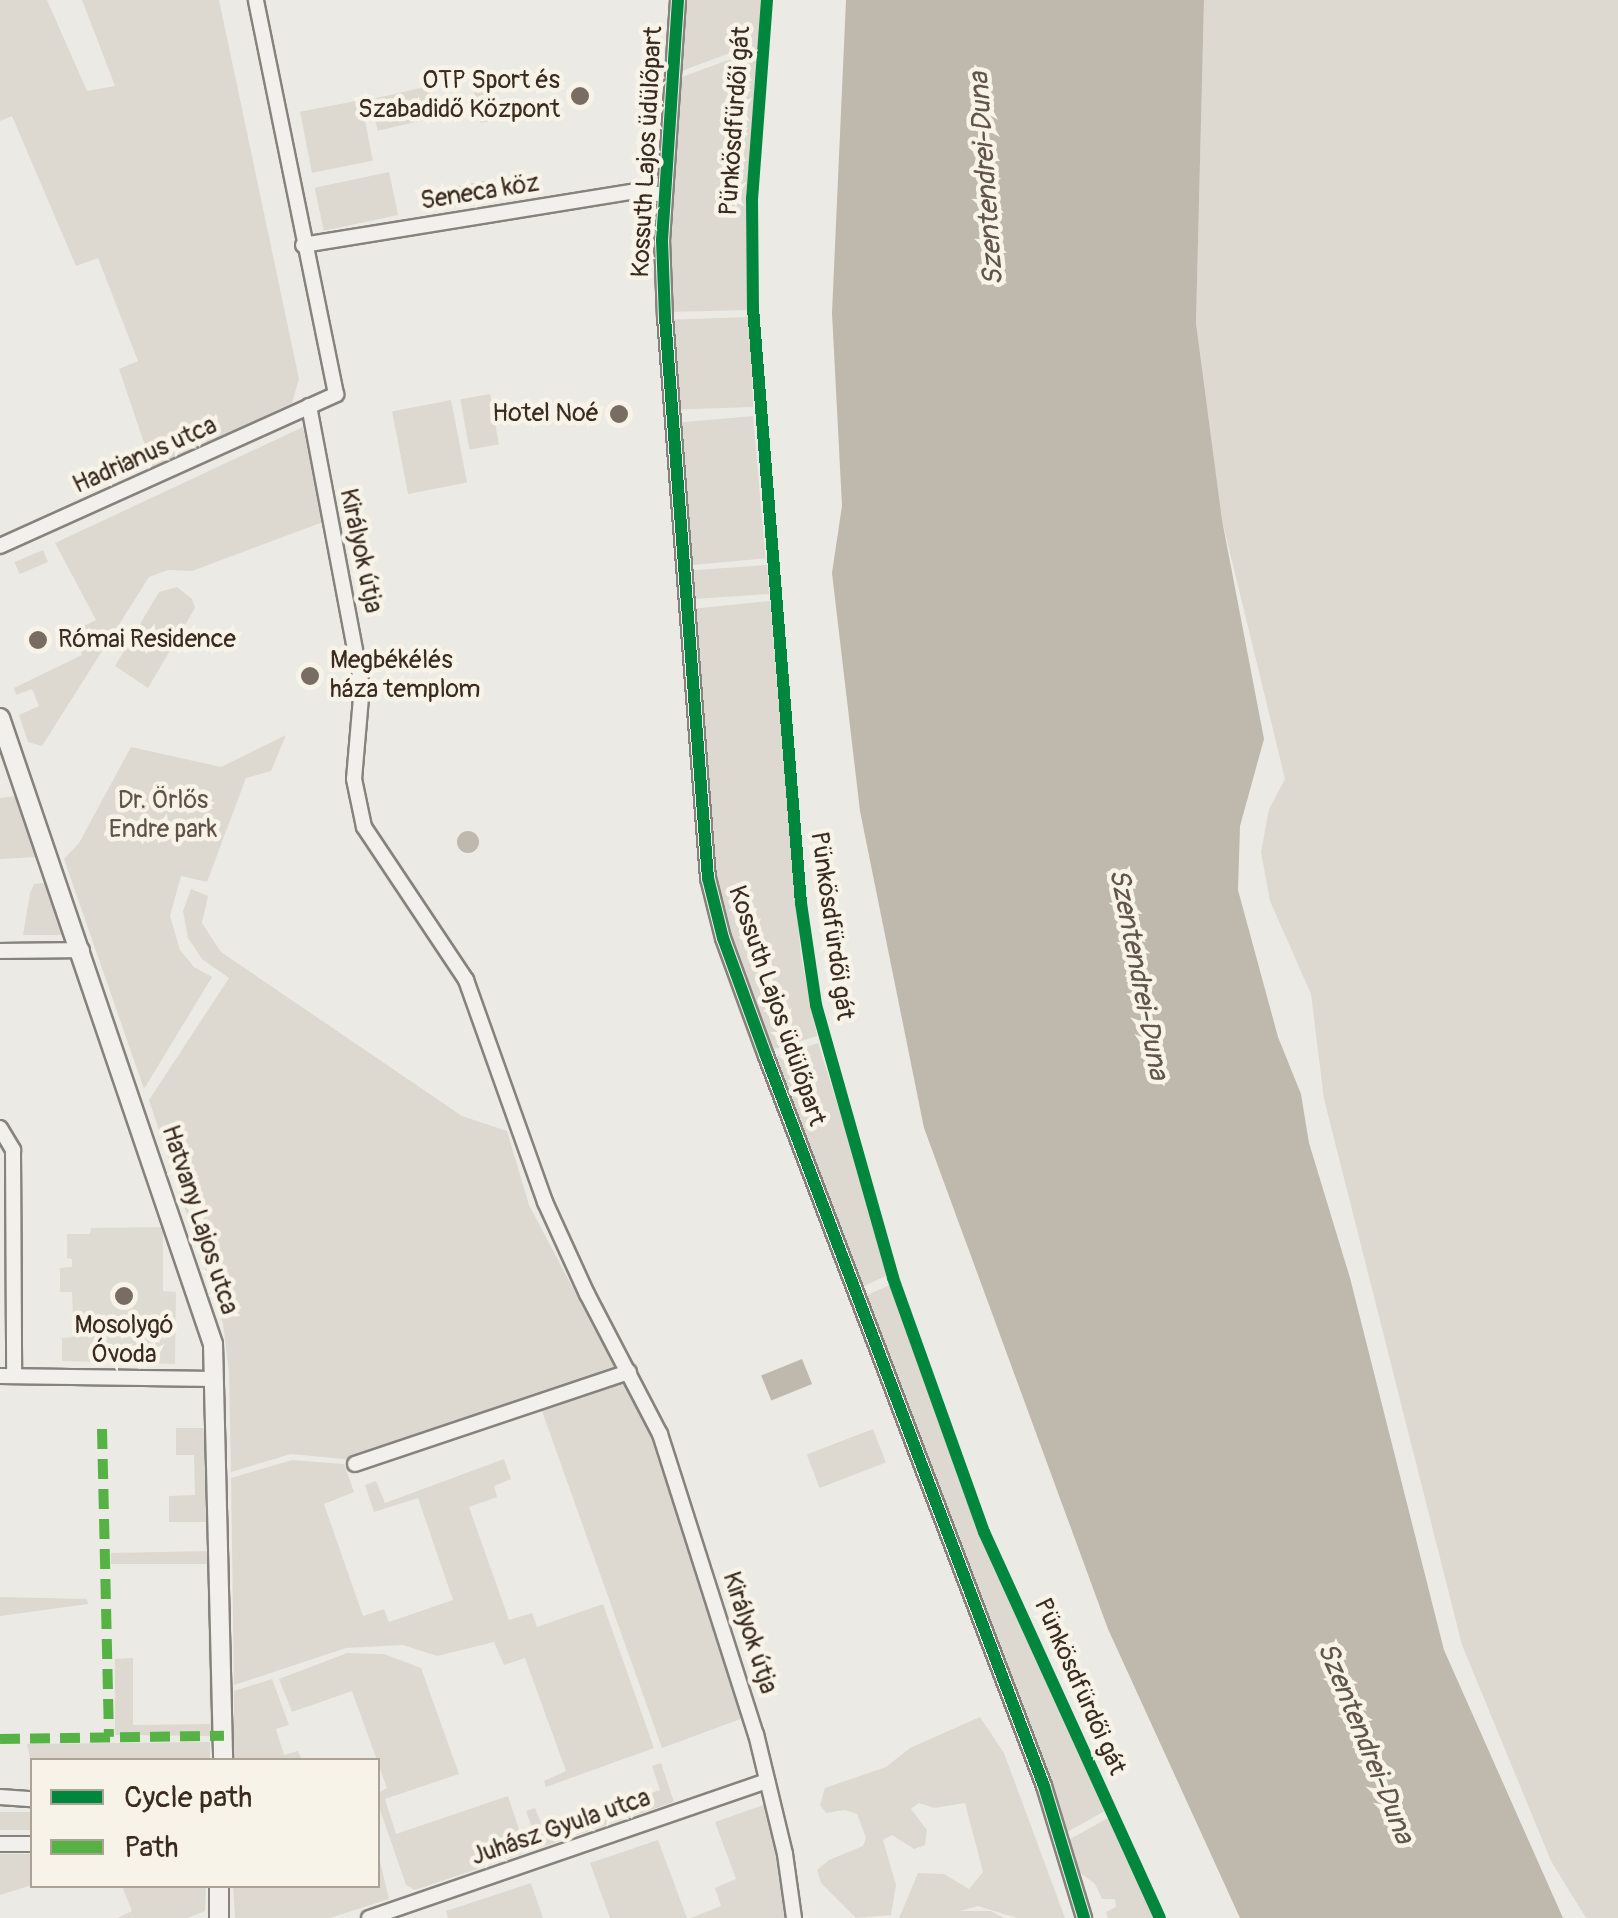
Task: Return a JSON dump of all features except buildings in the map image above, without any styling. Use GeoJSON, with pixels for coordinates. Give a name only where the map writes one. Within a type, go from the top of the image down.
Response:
{"type":"FeatureCollection","features":[{"type":"Feature","properties":{"kind":"street"},"geometry":{"type":"LineString","coordinates":[[256,0],[336,394],[309,406]]}},
{"type":"Feature","properties":{"kind":"street","name":"Kossuth Lajos üdülőpart"},"geometry":{"type":"LineString","coordinates":[[678,0],[664,195],[665,316],[705,854],[714,902],[766,1056],[1044,1786],[1084,1918]]}},
{"type":"Feature","properties":{"kind":"street","name":"Seneca köz"},"geometry":{"type":"LineString","coordinates":[[303,244],[636,191],[664,195]]}},
{"type":"Feature","properties":{"kind":"street","name":"Hadrianus utca"},"geometry":{"type":"LineString","coordinates":[[0,546],[309,406]]}},
{"type":"Feature","properties":{"kind":"street","name":"Királyok útja"},"geometry":{"type":"LineString","coordinates":[[309,406],[362,686],[354,779],[364,827],[466,980],[545,1202],[660,1434],[745,1695],[785,1854],[794,1918]]}},
{"type":"Feature","properties":{"kind":"street","name":"Hatvany Lajos utca"},"geometry":{"type":"LineString","coordinates":[[0,718],[209,1327],[215,1379],[224,1758]]}},
{"type":"Feature","properties":{"kind":"street"},"geometry":{"type":"LineString","coordinates":[[0,951],[82,950]]}},
{"type":"Feature","properties":{"kind":"street"},"geometry":{"type":"LineString","coordinates":[[0,1128],[13,1150],[6,1178],[7,1376],[215,1379]]}},
{"type":"Feature","properties":{"kind":"street"},"geometry":{"type":"LineString","coordinates":[[354,1464],[628,1372]]}},
{"type":"Feature","properties":{"kind":"street","name":"Juhász Gyula utca"},"geometry":{"type":"LineString","coordinates":[[369,1918],[767,1781]]}},
{"type":"Feature","properties":{"kind":"street"},"geometry":{"type":"LineString","coordinates":[[0,1797],[30,1799]]}},
{"type":"Feature","properties":{"kind":"street"},"geometry":{"type":"LineString","coordinates":[[0,1844],[30,1844]]}},
{"type":"Feature","properties":{"kind":"street"},"geometry":{"type":"LineString","coordinates":[[219,1888],[219,1918]]}},
{"type":"Feature","properties":{"kind":"shaded area","name":"Mosolygó Óvoda"},"geometry":{"type":"Polygon","coordinates":[[[163,1227],[163,1291],[176,1292],[175,1364],[62,1361],[62,1338],[74,1337],[72,1292],[60,1292],[60,1268],[72,1267],[72,1259],[67,1258],[67,1234],[90,1234],[91,1228],[163,1227]]]}},
{"type":"Feature","properties":{"kind":"green space"},"geometry":{"type":"Polygon","coordinates":[[[0,0],[47,0],[87,91],[115,86],[82,0],[219,0],[299,379],[292,403],[153,469],[119,369],[138,361],[98,258],[76,266],[12,116],[0,121],[0,0]]]}},
{"type":"Feature","properties":{"kind":"green space"},"geometry":{"type":"Polygon","coordinates":[[[684,0],[762,0],[757,55],[730,53],[679,72],[684,0]]]}},
{"type":"Feature","properties":{"kind":"green space"},"geometry":{"type":"Polygon","coordinates":[[[1204,0],[1618,0],[1618,1918],[1586,1918],[1551,1861],[1462,1645],[1324,1099],[1311,994],[1270,901],[1261,852],[1269,809],[1285,779],[1222,520],[1196,323],[1204,0]]]}},
{"type":"Feature","properties":{"kind":"green space"},"geometry":{"type":"Polygon","coordinates":[[[731,59],[758,61],[748,206],[750,310],[668,312],[667,246],[679,78],[731,59]]]}},
{"type":"Feature","properties":{"kind":"green space"},"geometry":{"type":"Polygon","coordinates":[[[490,75],[499,119],[481,123],[471,79],[490,75]]]}},
{"type":"Feature","properties":{"kind":"green space"},"geometry":{"type":"Polygon","coordinates":[[[429,86],[436,117],[378,131],[371,99],[429,86]]]}},
{"type":"Feature","properties":{"kind":"green space"},"geometry":{"type":"Polygon","coordinates":[[[361,100],[373,161],[312,173],[300,112],[361,100]]]}},
{"type":"Feature","properties":{"kind":"green space"},"geometry":{"type":"Polygon","coordinates":[[[389,172],[398,215],[324,231],[315,188],[389,172]]]}},
{"type":"Feature","properties":{"kind":"green space"},"geometry":{"type":"Polygon","coordinates":[[[750,317],[753,407],[672,410],[669,320],[750,317]]]}},
{"type":"Feature","properties":{"kind":"green space"},"geometry":{"type":"Polygon","coordinates":[[[490,394],[499,444],[469,449],[460,399],[490,394]]]}},
{"type":"Feature","properties":{"kind":"green space"},"geometry":{"type":"Polygon","coordinates":[[[451,400],[467,482],[408,494],[392,411],[451,400]]]}},
{"type":"Feature","properties":{"kind":"green space"},"geometry":{"type":"Polygon","coordinates":[[[753,416],[765,558],[692,565],[679,422],[753,416]]]}},
{"type":"Feature","properties":{"kind":"green space"},"geometry":{"type":"Polygon","coordinates":[[[303,427],[323,522],[192,571],[168,570],[149,577],[42,746],[28,742],[19,715],[39,706],[32,689],[16,695],[14,688],[82,655],[72,632],[96,620],[55,543],[303,427]]]}},
{"type":"Feature","properties":{"kind":"green space"},"geometry":{"type":"Polygon","coordinates":[[[43,550],[48,562],[20,574],[14,562],[43,550]]]}},
{"type":"Feature","properties":{"kind":"green space"},"geometry":{"type":"Polygon","coordinates":[[[767,565],[769,594],[691,599],[689,570],[767,565]]]}},
{"type":"Feature","properties":{"kind":"green space"},"geometry":{"type":"Polygon","coordinates":[[[177,587],[192,599],[195,608],[148,688],[115,666],[159,592],[177,587]]]}},
{"type":"Feature","properties":{"kind":"green space"},"geometry":{"type":"Polygon","coordinates":[[[770,601],[801,956],[817,1036],[768,1051],[716,889],[691,609],[770,601]]]}},
{"type":"Feature","properties":{"kind":"green space","name":"Dr. Örlős Endre park"},"geometry":{"type":"Polygon","coordinates":[[[286,735],[271,771],[246,778],[207,882],[181,876],[170,916],[180,950],[194,967],[212,977],[144,1089],[64,859],[79,843],[131,747],[221,767],[286,735]]]}},
{"type":"Feature","properties":{"kind":"green space"},"geometry":{"type":"Polygon","coordinates":[[[18,796],[37,857],[0,859],[0,798],[18,796]]]}},
{"type":"Feature","properties":{"kind":"green space"},"geometry":{"type":"Polygon","coordinates":[[[34,884],[52,888],[69,935],[23,935],[30,893],[34,884]]]}},
{"type":"Feature","properties":{"kind":"green space"},"geometry":{"type":"Polygon","coordinates":[[[191,889],[208,896],[202,923],[221,952],[462,1116],[507,1131],[529,1205],[656,1446],[716,1614],[746,1717],[662,1748],[537,1397],[354,1460],[291,1454],[231,1472],[229,1371],[223,1324],[149,1100],[229,978],[202,959],[188,938],[183,911],[191,889]]]}},
{"type":"Feature","properties":{"kind":"green space"},"geometry":{"type":"Polygon","coordinates":[[[818,1043],[886,1258],[888,1275],[860,1288],[772,1058],[818,1043]]]}},
{"type":"Feature","properties":{"kind":"green space"},"geometry":{"type":"Polygon","coordinates":[[[892,1284],[960,1482],[1105,1811],[1062,1835],[1042,1761],[863,1297],[892,1284]]]}},
{"type":"Feature","properties":{"kind":"green space"},"geometry":{"type":"Polygon","coordinates":[[[176,1428],[208,1428],[208,1522],[169,1522],[169,1496],[195,1495],[194,1455],[176,1455],[176,1428]]]}},
{"type":"Feature","properties":{"kind":"green space"},"geometry":{"type":"Polygon","coordinates":[[[873,1429],[886,1463],[820,1488],[807,1454],[873,1429]]]}},
{"type":"Feature","properties":{"kind":"green space"},"geometry":{"type":"Polygon","coordinates":[[[504,1459],[511,1479],[494,1486],[497,1497],[469,1507],[509,1620],[532,1613],[537,1627],[603,1604],[654,1748],[546,1787],[544,1781],[566,1771],[525,1658],[504,1665],[494,1642],[437,1656],[403,1645],[346,1648],[234,1685],[231,1478],[292,1460],[344,1464],[354,1492],[324,1504],[363,1616],[384,1609],[389,1622],[453,1600],[418,1498],[374,1512],[365,1485],[376,1481],[385,1503],[504,1459]]]}},
{"type":"Feature","properties":{"kind":"green space"},"geometry":{"type":"Polygon","coordinates":[[[210,1551],[214,1736],[115,1735],[115,1659],[133,1658],[133,1725],[210,1724],[207,1564],[111,1564],[111,1553],[210,1551]]]}},
{"type":"Feature","properties":{"kind":"green space"},"geometry":{"type":"Polygon","coordinates":[[[0,1597],[87,1599],[88,1604],[0,1616],[0,1597]]]}},
{"type":"Feature","properties":{"kind":"green space"},"geometry":{"type":"Polygon","coordinates":[[[347,1653],[384,1654],[421,1668],[459,1774],[385,1799],[396,1834],[508,1796],[525,1848],[521,1854],[415,1890],[406,1885],[380,1810],[380,1792],[387,1788],[380,1758],[376,1758],[352,1691],[292,1712],[279,1679],[347,1653]]]}},
{"type":"Feature","properties":{"kind":"green space"},"geometry":{"type":"Polygon","coordinates":[[[272,1679],[289,1725],[276,1729],[284,1755],[298,1751],[301,1758],[234,1758],[234,1691],[272,1679]]]}},
{"type":"Feature","properties":{"kind":"green space"},"geometry":{"type":"Polygon","coordinates":[[[980,1717],[1004,1753],[1065,1918],[1017,1918],[978,1906],[960,1911],[991,1911],[1004,1918],[899,1918],[918,1873],[944,1874],[969,1889],[983,1872],[965,1803],[934,1808],[919,1803],[911,1809],[927,1830],[925,1845],[914,1849],[892,1835],[883,1840],[896,1885],[891,1915],[856,1918],[821,1883],[817,1870],[829,1860],[863,1846],[866,1838],[857,1814],[845,1810],[826,1813],[820,1805],[825,1788],[886,1767],[910,1748],[980,1717]]]}},
{"type":"Feature","properties":{"kind":"green space"},"geometry":{"type":"Polygon","coordinates":[[[210,1742],[210,1758],[30,1758],[27,1744],[210,1742]]]}},
{"type":"Feature","properties":{"kind":"green space"},"geometry":{"type":"Polygon","coordinates":[[[661,1763],[674,1802],[539,1848],[526,1811],[535,1808],[544,1830],[660,1790],[652,1766],[661,1763]]]}},
{"type":"Feature","properties":{"kind":"green space"},"geometry":{"type":"Polygon","coordinates":[[[769,1803],[789,1918],[691,1918],[721,1906],[715,1888],[736,1879],[715,1822],[769,1803]]]}},
{"type":"Feature","properties":{"kind":"green space"},"geometry":{"type":"Polygon","coordinates":[[[0,1812],[30,1812],[30,1830],[0,1830],[0,1812]]]}},
{"type":"Feature","properties":{"kind":"green space"},"geometry":{"type":"Polygon","coordinates":[[[1108,1818],[1155,1918],[1108,1918],[1106,1912],[1116,1907],[1115,1899],[1102,1899],[1095,1884],[1071,1866],[1063,1843],[1108,1818]]]}},
{"type":"Feature","properties":{"kind":"green space"},"geometry":{"type":"Polygon","coordinates":[[[658,1840],[687,1918],[610,1918],[590,1863],[658,1840]]]}},
{"type":"Feature","properties":{"kind":"green space"},"geometry":{"type":"Polygon","coordinates":[[[0,1854],[30,1854],[30,1886],[0,1895],[0,1854]]]}},
{"type":"Feature","properties":{"kind":"green space"},"geometry":{"type":"Polygon","coordinates":[[[380,1861],[389,1899],[330,1918],[235,1918],[233,1888],[380,1888],[380,1861]]]}},
{"type":"Feature","properties":{"kind":"green space"},"geometry":{"type":"Polygon","coordinates":[[[531,1883],[543,1918],[448,1918],[446,1911],[531,1883]]]}},
{"type":"Feature","properties":{"kind":"green space"},"geometry":{"type":"Polygon","coordinates":[[[123,1888],[206,1888],[205,1911],[188,1918],[117,1918],[132,1911],[123,1888]]]}},
{"type":"Feature","properties":{"kind":"water","name":"Szentendrei-Duna"},"geometry":{"type":"Polygon","coordinates":[[[846,0],[1204,0],[1196,323],[1222,520],[1264,739],[1240,826],[1238,890],[1278,1037],[1301,1094],[1309,1143],[1350,1278],[1444,1650],[1563,1918],[1240,1918],[1108,1629],[924,1128],[860,811],[832,573],[842,506],[832,313],[846,0]]]}},
{"type":"Feature","properties":{"kind":"water"},"geometry":{"type":"Polygon","coordinates":[[[484,181],[488,200],[444,209],[440,190],[484,181]]]}},
{"type":"Feature","properties":{"kind":"water"},"geometry":{"type":"Polygon","coordinates":[[[464,831],[472,831],[479,842],[472,853],[464,853],[457,846],[457,838],[464,831]]]}},
{"type":"Feature","properties":{"kind":"water"},"geometry":{"type":"Polygon","coordinates":[[[802,1359],[812,1384],[771,1401],[761,1375],[802,1359]]]}},
{"type":"Feature","properties":{"kind":"marked path"},"geometry":{"type":"LineString","coordinates":[[102,1429],[109,1737]]}},
{"type":"Feature","properties":{"kind":"marked path"},"geometry":{"type":"LineString","coordinates":[[0,1739],[224,1736]]}},
{"type":"Feature","properties":{"kind":"cycle path"},"geometry":{"type":"LineString","coordinates":[[678,0],[662,240],[708,878],[723,938],[766,1056],[1044,1786],[1084,1918]]}},
{"type":"Feature","properties":{"kind":"cycle path","name":"Pünkösdfürdői gát"},"geometry":{"type":"LineString","coordinates":[[767,0],[752,198],[753,308],[801,903],[816,1005],[893,1278],[984,1532],[1160,1918]]}},
{"type":"Feature","properties":{"kind":"place","name":"OTP Sport és Szabadidő Központ"},"geometry":{"type":"Point","coordinates":[580,96]}},
{"type":"Feature","properties":{"kind":"place","name":"Hotel Noé"},"geometry":{"type":"Point","coordinates":[619,414]}},
{"type":"Feature","properties":{"kind":"place","name":"Római Residence"},"geometry":{"type":"Point","coordinates":[38,640]}},
{"type":"Feature","properties":{"kind":"place","name":"Megbékélés háza templom"},"geometry":{"type":"Point","coordinates":[310,676]}},
{"type":"Feature","properties":{"kind":"place","name":"Mosolygó Óvoda"},"geometry":{"type":"Point","coordinates":[124,1296]}}]}
